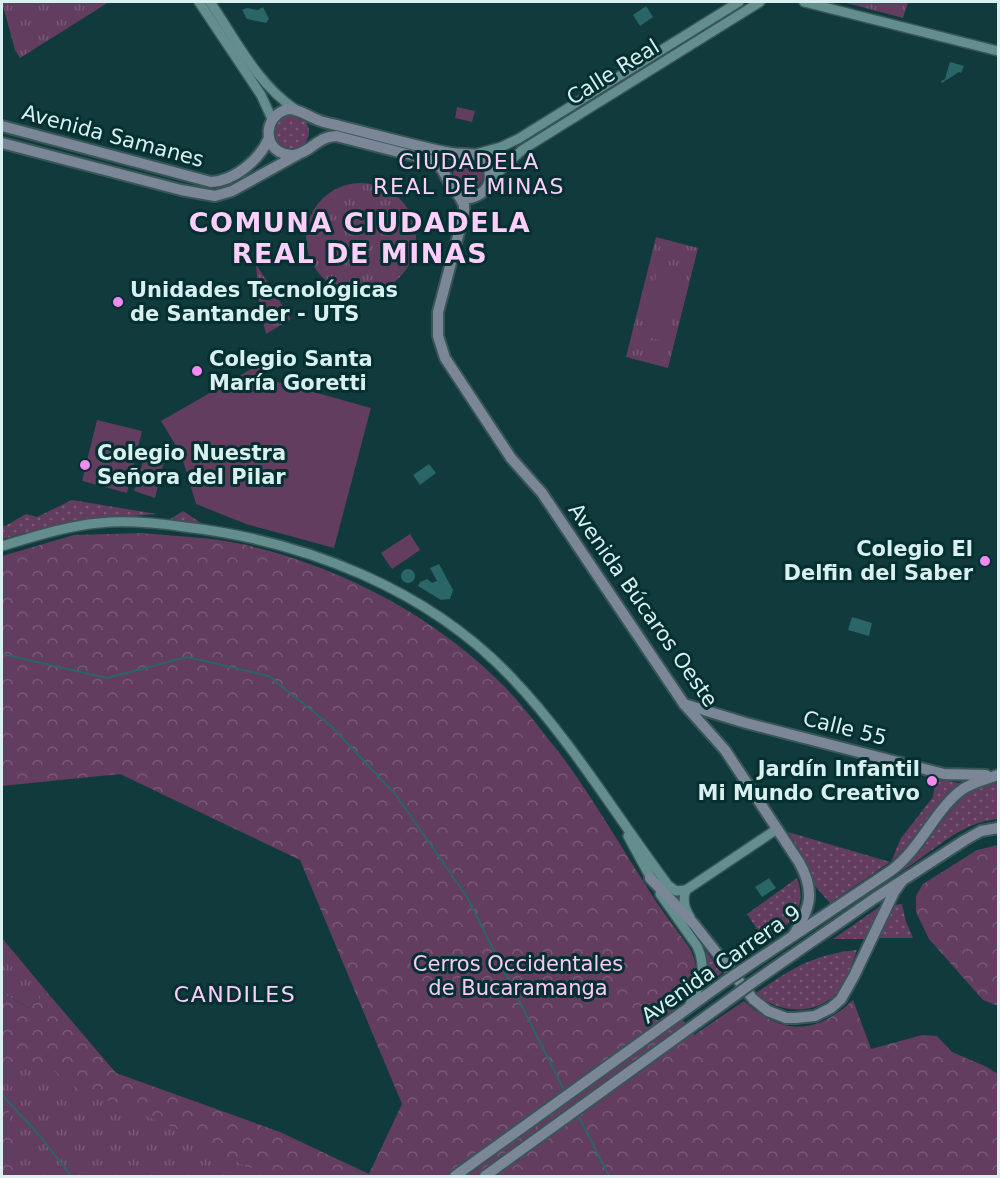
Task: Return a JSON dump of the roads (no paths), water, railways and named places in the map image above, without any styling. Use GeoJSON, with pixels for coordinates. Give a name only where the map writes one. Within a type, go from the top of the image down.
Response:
{"type":"FeatureCollection","features":[{"type":"Feature","properties":{"kind":"main road"},"geometry":{"type":"LineString","coordinates":[[300,154],[282,153],[274,147],[269,138],[268,130],[272,119],[282,110],[295,109],[326,123],[451,153],[475,154],[488,166],[490,180],[471,211],[444,314],[436,330]]}},
{"type":"Feature","properties":{"kind":"main road","name":"Avenida Samanes"},"geometry":{"type":"LineString","coordinates":[[2,126],[211,182],[219,182],[235,174],[258,155],[269,138]]}},
{"type":"Feature","properties":{"kind":"main road","name":"Avenida Samanes"},"geometry":{"type":"LineString","coordinates":[[2,143],[181,190],[215,196],[232,191],[300,154],[320,140],[332,136],[426,158],[442,169],[450,187],[458,194]]}},
{"type":"Feature","properties":{"kind":"main road"},"geometry":{"type":"LineString","coordinates":[[458,194],[470,197],[482,193]]}},
{"type":"Feature","properties":{"kind":"main road"},"geometry":{"type":"LineString","coordinates":[[436,330],[438,312],[464,213],[464,205],[458,194]]}},
{"type":"Feature","properties":{"kind":"main road","name":"Avenida Búcaros Oeste"},"geometry":{"type":"LineString","coordinates":[[436,330],[445,358],[510,458],[542,493],[684,704],[725,750],[804,870],[809,886],[809,904],[793,936]]}},
{"type":"Feature","properties":{"kind":"main road","name":"Calle 55"},"geometry":{"type":"LineString","coordinates":[[684,704],[746,723],[944,774],[998,775]]}},
{"type":"Feature","properties":{"kind":"main road","name":"Avenida Carrera 9"},"geometry":{"type":"LineString","coordinates":[[455,1176],[727,980],[904,861],[962,790],[974,783],[998,775]]}},
{"type":"Feature","properties":{"kind":"main road","name":"Avenida Carrera 9"},"geometry":{"type":"LineString","coordinates":[[485,1176],[752,983],[902,881],[973,836],[989,829],[999,828]]}},
{"type":"Feature","properties":{"kind":"main road"},"geometry":{"type":"LineString","coordinates":[[650,878],[694,924],[753,999],[760,1006],[786,1018],[815,1016],[831,1008],[846,992],[894,892],[902,881]]}},
{"type":"Feature","properties":{"kind":"street"},"geometry":{"type":"LineString","coordinates":[[199,2],[261,95],[272,119]]}},
{"type":"Feature","properties":{"kind":"street"},"geometry":{"type":"LineString","coordinates":[[210,2],[264,81],[279,97],[295,109]]}},
{"type":"Feature","properties":{"kind":"street","name":"Calle Real"},"geometry":{"type":"LineString","coordinates":[[475,154],[501,147],[518,139],[739,2]]}},
{"type":"Feature","properties":{"kind":"street","name":"Calle Real"},"geometry":{"type":"LineString","coordinates":[[490,180],[522,150],[760,2]]}},
{"type":"Feature","properties":{"kind":"street"},"geometry":{"type":"LineString","coordinates":[[804,2],[999,51]]}},
{"type":"Feature","properties":{"kind":"street"},"geometry":{"type":"LineString","coordinates":[[2,546],[92,524],[156,523],[242,534],[326,559],[414,601],[482,650],[510,676],[573,751],[623,824],[668,885],[676,891],[686,890],[777,829]]}},
{"type":"Feature","properties":{"kind":"street"},"geometry":{"type":"LineString","coordinates":[[623,824],[650,878],[702,956],[703,975],[699,987],[684,1012]]}},
{"type":"Feature","properties":{"kind":"street"},"geometry":{"type":"LineString","coordinates":[[686,890],[684,906],[694,924]]}},
{"type":"Feature","properties":{"kind":"water"},"geometry":{"type":"Polygon","coordinates":[[[646,6],[653,17],[640,26],[633,15],[646,6]]]}},
{"type":"Feature","properties":{"kind":"water"},"geometry":{"type":"Polygon","coordinates":[[[263,7],[269,19],[266,23],[247,19],[242,10],[247,8],[258,10],[263,7]]]}},
{"type":"Feature","properties":{"kind":"water"},"geometry":{"type":"Polygon","coordinates":[[[950,62],[964,66],[961,73],[959,72],[942,83],[941,81],[945,79],[950,62]]]}},
{"type":"Feature","properties":{"kind":"water"},"geometry":{"type":"Polygon","coordinates":[[[429,464],[436,473],[420,485],[413,475],[429,464]]]}},
{"type":"Feature","properties":{"kind":"water"},"geometry":{"type":"Polygon","coordinates":[[[439,564],[453,590],[450,599],[441,600],[418,586],[420,582],[427,579],[432,583],[437,581],[430,568],[439,564]]]}},
{"type":"Feature","properties":{"kind":"water"},"geometry":{"type":"Polygon","coordinates":[[[408,569],[413,571],[415,576],[413,581],[408,583],[403,581],[401,576],[403,571],[408,569]]]}},
{"type":"Feature","properties":{"kind":"water"},"geometry":{"type":"Polygon","coordinates":[[[852,617],[872,623],[869,636],[848,630],[852,617]]]}},
{"type":"Feature","properties":{"kind":"water"},"geometry":{"type":"Polygon","coordinates":[[[769,878],[776,888],[762,897],[755,887],[769,878]]]}},
{"type":"Feature","properties":{"kind":"waterway"},"geometry":{"type":"LineString","coordinates":[[2,654],[107,678],[187,657],[269,676],[331,726],[396,795],[467,897],[565,1092]]}},
{"type":"Feature","properties":{"kind":"waterway"},"geometry":{"type":"LineString","coordinates":[[2,1095],[40,1136],[71,1176]]}},
{"type":"Feature","properties":{"kind":"waterway"},"geometry":{"type":"LineString","coordinates":[[578,1115],[609,1176]]}},
{"type":"Feature","properties":{"kind":"place","name":"Unidades Tecnológicas de Santander - UTS"},"geometry":{"type":"Point","coordinates":[118,302]}},
{"type":"Feature","properties":{"kind":"place","name":"Colegio Santa María Goretti"},"geometry":{"type":"Point","coordinates":[197,371]}},
{"type":"Feature","properties":{"kind":"place","name":"Colegio Nuestra Señora del Pilar"},"geometry":{"type":"Point","coordinates":[85,465]}},
{"type":"Feature","properties":{"kind":"place","name":"Colegio El Delfin del Saber"},"geometry":{"type":"Point","coordinates":[985,561]}},
{"type":"Feature","properties":{"kind":"place","name":"Jardín Infantil Mi Mundo Creativo"},"geometry":{"type":"Point","coordinates":[932,781]}},
{"type":"Feature","properties":{"kind":"district","name":"CIUDADELA REAL DE MINAS"},"geometry":{"type":"Point","coordinates":[469,174]}},
{"type":"Feature","properties":{"kind":"district","name":"COMUNA CIUDADELA REAL DE MINAS"},"geometry":{"type":"Point","coordinates":[360,238]}},
{"type":"Feature","properties":{"kind":"district","name":"CANDILES"},"geometry":{"type":"Point","coordinates":[235,994]}},
{"type":"Feature","properties":{"kind":"park label","name":"Cerros Occidentales de Bucaramanga"},"geometry":{"type":"Point","coordinates":[518,976]}}]}
